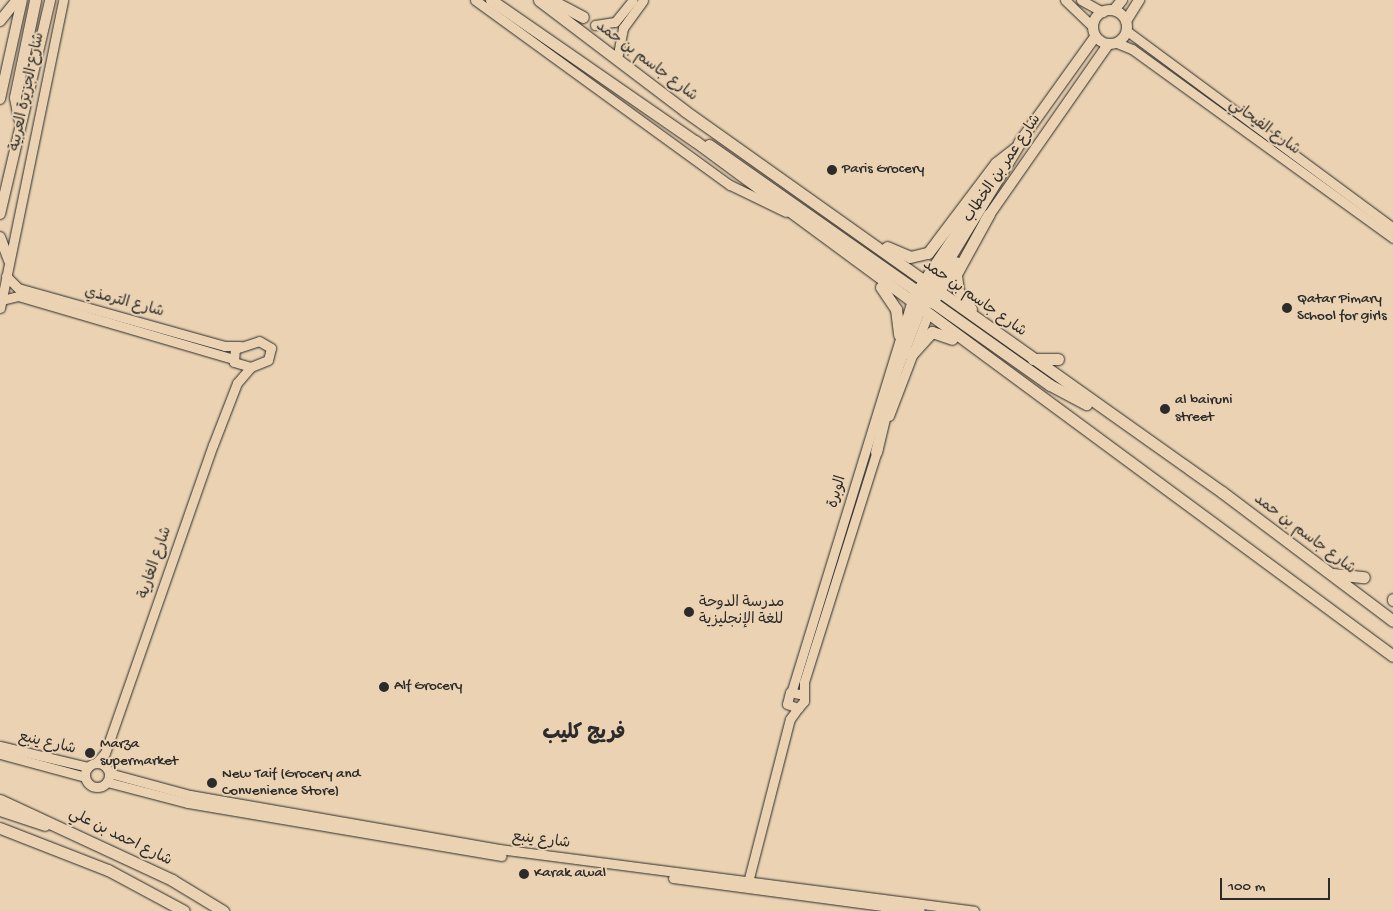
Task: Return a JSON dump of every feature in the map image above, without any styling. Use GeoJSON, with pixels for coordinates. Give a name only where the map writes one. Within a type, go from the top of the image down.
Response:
{"type":"FeatureCollection","features":[{"type":"Feature","properties":{"kind":"main road"},"geometry":{"type":"LineString","coordinates":[[0,21],[17,0]]}},
{"type":"Feature","properties":{"kind":"main road","name":"شارع الجزيرة العربية"},"geometry":{"type":"LineString","coordinates":[[0,99],[22,0]]}},
{"type":"Feature","properties":{"kind":"main road"},"geometry":{"type":"LineString","coordinates":[[19,118],[15,97],[35,0]]}},
{"type":"Feature","properties":{"kind":"main road","name":"شارع الجزيرة العربية"},"geometry":{"type":"LineString","coordinates":[[0,214],[19,118],[50,0]]}},
{"type":"Feature","properties":{"kind":"main road","name":"شارع جاسم بن حمد"},"geometry":{"type":"LineString","coordinates":[[490,0],[695,141],[787,213],[832,245],[925,297],[977,318],[1332,574],[1393,621]]}},
{"type":"Feature","properties":{"kind":"main road","name":"شارع جاسم بن حمد"},"geometry":{"type":"LineString","coordinates":[[539,0],[831,214],[1041,396],[1393,656]]}},
{"type":"Feature","properties":{"kind":"main road"},"geometry":{"type":"LineString","coordinates":[[551,0],[583,17]]}},
{"type":"Feature","properties":{"kind":"main road"},"geometry":{"type":"LineString","coordinates":[[1122,0],[1108,11],[1126,26],[1139,0]]}},
{"type":"Feature","properties":{"kind":"main road","name":"شارع عمر بن الخطاب"},"geometry":{"type":"LineString","coordinates":[[925,297],[1015,148],[1108,11]]}},
{"type":"Feature","properties":{"kind":"main road"},"geometry":{"type":"LineString","coordinates":[[507,23],[534,31]]}},
{"type":"Feature","properties":{"kind":"main road","name":"شارع عمر بن الخطاب"},"geometry":{"type":"LineString","coordinates":[[925,297],[989,214],[1126,26]]}},
{"type":"Feature","properties":{"kind":"main road"},"geometry":{"type":"LineString","coordinates":[[1094,32],[1112,44]]}},
{"type":"Feature","properties":{"kind":"main road"},"geometry":{"type":"LineString","coordinates":[[876,452],[891,388],[925,297],[1023,137]]}},
{"type":"Feature","properties":{"kind":"main road"},"geometry":{"type":"LineString","coordinates":[[695,141],[710,145],[754,174],[1050,385],[1107,413]]}},
{"type":"Feature","properties":{"kind":"main road"},"geometry":{"type":"LineString","coordinates":[[831,214],[898,253],[919,256],[939,242],[996,163],[1015,148]]}},
{"type":"Feature","properties":{"kind":"main road"},"geometry":{"type":"LineString","coordinates":[[977,318],[955,281],[989,214]]}},
{"type":"Feature","properties":{"kind":"main road"},"geometry":{"type":"LineString","coordinates":[[0,238],[9,260]]}},
{"type":"Feature","properties":{"kind":"main road"},"geometry":{"type":"LineString","coordinates":[[832,245],[891,297],[899,335]]}},
{"type":"Feature","properties":{"kind":"main road"},"geometry":{"type":"LineString","coordinates":[[911,355],[927,334],[944,333],[1028,393],[1041,396]]}},
{"type":"Feature","properties":{"kind":"main road"},"geometry":{"type":"LineString","coordinates":[[1033,359],[1058,359]]}},
{"type":"Feature","properties":{"kind":"main road"},"geometry":{"type":"LineString","coordinates":[[1332,574],[1364,577]]}},
{"type":"Feature","properties":{"kind":"main road"},"geometry":{"type":"LineString","coordinates":[[1327,606],[1393,647]]}},
{"type":"Feature","properties":{"kind":"main road"},"geometry":{"type":"LineString","coordinates":[[0,794],[44,818]]}},
{"type":"Feature","properties":{"kind":"main road","name":"شارع احمد بن علي"},"geometry":{"type":"LineString","coordinates":[[0,800],[78,833],[179,884],[223,911]]}},
{"type":"Feature","properties":{"kind":"main road"},"geometry":{"type":"LineString","coordinates":[[0,810],[78,833]]}},
{"type":"Feature","properties":{"kind":"main road"},"geometry":{"type":"LineString","coordinates":[[0,828],[108,870],[184,911]]}},
{"type":"Feature","properties":{"kind":"main road"},"geometry":{"type":"LineString","coordinates":[[155,894],[169,911]]}},
{"type":"Feature","properties":{"kind":"street","name":"شارع الجزيرة العربية"},"geometry":{"type":"LineString","coordinates":[[1,304],[63,0]]}},
{"type":"Feature","properties":{"kind":"street","name":"شارع جاسم بن حمد"},"geometry":{"type":"LineString","coordinates":[[475,0],[730,185],[787,213]]}},
{"type":"Feature","properties":{"kind":"street"},"geometry":{"type":"LineString","coordinates":[[595,26],[615,22],[633,0]]}},
{"type":"Feature","properties":{"kind":"street"},"geometry":{"type":"LineString","coordinates":[[617,59],[623,28],[643,0]]}},
{"type":"Feature","properties":{"kind":"street"},"geometry":{"type":"LineString","coordinates":[[1065,0],[1094,32]]}},
{"type":"Feature","properties":{"kind":"street"},"geometry":{"type":"LineString","coordinates":[[1080,0],[1108,11]]}},
{"type":"Feature","properties":{"kind":"street","name":"شارع الفيحاني"},"geometry":{"type":"LineString","coordinates":[[1126,26],[1393,228]]}},
{"type":"Feature","properties":{"kind":"street","name":"شارع الفيحاني"},"geometry":{"type":"LineString","coordinates":[[1112,44],[1132,49],[1393,238]]}},
{"type":"Feature","properties":{"kind":"street","name":"شارع الترمذي"},"geometry":{"type":"LineString","coordinates":[[1,304],[18,296],[251,366],[268,360],[272,348],[259,341],[240,346],[225,346],[18,288],[6,276]]}},
{"type":"Feature","properties":{"kind":"street","name":"الوبرة"},"geometry":{"type":"LineString","coordinates":[[925,297],[911,355],[876,452],[804,695],[794,707],[786,697],[792,690],[899,335],[925,297]]}},
{"type":"Feature","properties":{"kind":"street"},"geometry":{"type":"LineString","coordinates":[[235,361],[240,346]]}},
{"type":"Feature","properties":{"kind":"street","name":"شارع الغارية"},"geometry":{"type":"LineString","coordinates":[[235,361],[237,383]]}},
{"type":"Feature","properties":{"kind":"street","name":"شارع الغارية"},"geometry":{"type":"LineString","coordinates":[[108,775],[105,753],[237,383],[251,366]]}},
{"type":"Feature","properties":{"kind":"street"},"geometry":{"type":"LineString","coordinates":[[792,690],[804,695]]}},
{"type":"Feature","properties":{"kind":"street"},"geometry":{"type":"LineString","coordinates":[[747,885],[794,707]]}},
{"type":"Feature","properties":{"kind":"street","name":"شارع ينبع"},"geometry":{"type":"LineString","coordinates":[[0,746],[92,765],[108,775],[188,803],[456,849],[747,885],[920,911]]}},
{"type":"Feature","properties":{"kind":"street","name":"شارع الغارية"},"geometry":{"type":"LineString","coordinates":[[92,765],[105,753]]}},
{"type":"Feature","properties":{"kind":"street","name":"شارع ينبع"},"geometry":{"type":"LineString","coordinates":[[0,754],[85,777],[94,787],[108,775]]}},
{"type":"Feature","properties":{"kind":"street"},"geometry":{"type":"LineString","coordinates":[[85,777],[92,765]]}},
{"type":"Feature","properties":{"kind":"street"},"geometry":{"type":"LineString","coordinates":[[753,865],[765,884]]}},
{"type":"Feature","properties":{"kind":"street","name":"شارع ينبع"},"geometry":{"type":"LineString","coordinates":[[747,885],[765,884],[974,911]]}},
{"type":"Feature","properties":{"kind":"place","name":"Paris Grocery"},"geometry":{"type":"Point","coordinates":[832,170]}},
{"type":"Feature","properties":{"kind":"place","name":"Qatar Pimary School for girls"},"geometry":{"type":"Point","coordinates":[1287,308]}},
{"type":"Feature","properties":{"kind":"place","name":"al bairuni street"},"geometry":{"type":"Point","coordinates":[1165,409]}},
{"type":"Feature","properties":{"kind":"place","name":"مدرسة الدوحة للغة الإنجليزية"},"geometry":{"type":"Point","coordinates":[689,612]}},
{"type":"Feature","properties":{"kind":"place","name":"Alf Grocery"},"geometry":{"type":"Point","coordinates":[384,687]}},
{"type":"Feature","properties":{"kind":"place","name":"Marza supermarket"},"geometry":{"type":"Point","coordinates":[90,753]}},
{"type":"Feature","properties":{"kind":"place","name":"New Taif (Grocery and Convenience Store)"},"geometry":{"type":"Point","coordinates":[212,783]}},
{"type":"Feature","properties":{"kind":"place","name":"Karak awal"},"geometry":{"type":"Point","coordinates":[524,874]}},
{"type":"Feature","properties":{"kind":"district","name":"فريج كليب"},"geometry":{"type":"Point","coordinates":[584,734]}}]}
